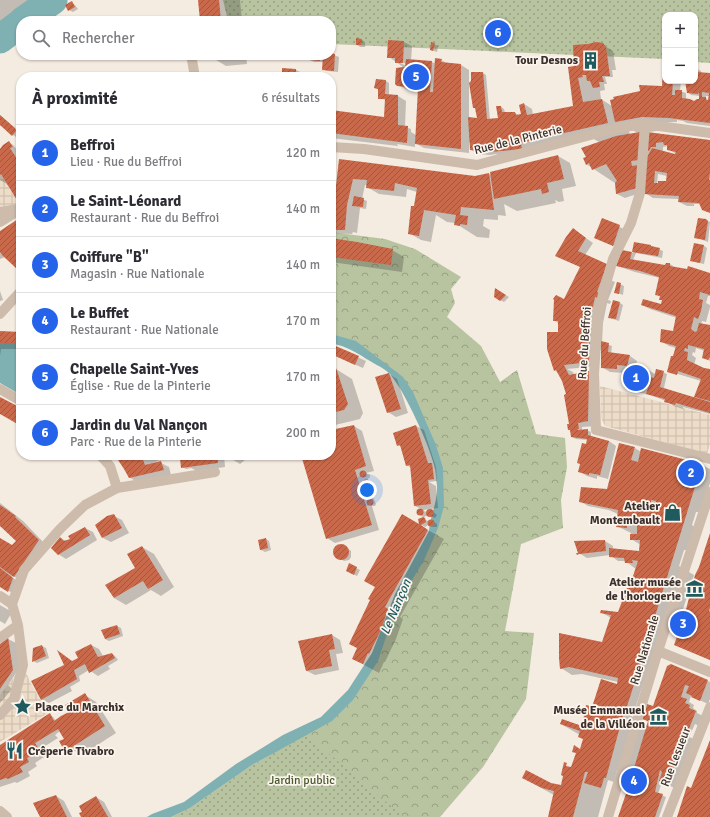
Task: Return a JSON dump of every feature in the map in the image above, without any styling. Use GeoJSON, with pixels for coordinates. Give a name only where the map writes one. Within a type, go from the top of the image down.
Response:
{"type":"FeatureCollection","features":[{"type":"Feature","properties":{"kind":"street"},"geometry":{"type":"LineString","coordinates":[[192,60],[194,72]]}},
{"type":"Feature","properties":{"kind":"street","name":"Rue de la Pinterie"},"geometry":{"type":"LineString","coordinates":[[336,146],[477,165],[617,128],[644,124],[710,133]]}},
{"type":"Feature","properties":{"kind":"street","name":"Rue du Beffroi"},"geometry":{"type":"LineString","coordinates":[[644,124],[640,193],[631,223],[613,259],[598,312],[596,430],[710,459]]}},
{"type":"Feature","properties":{"kind":"street"},"geometry":{"type":"LineString","coordinates":[[0,212],[16,210]]}},
{"type":"Feature","properties":{"kind":"street"},"geometry":{"type":"LineString","coordinates":[[0,222],[16,212]]}},
{"type":"Feature","properties":{"kind":"street"},"geometry":{"type":"LineString","coordinates":[[0,314],[16,296]]}},
{"type":"Feature","properties":{"kind":"street"},"geometry":{"type":"LineString","coordinates":[[0,389],[16,398]]}},
{"type":"Feature","properties":{"kind":"street"},"geometry":{"type":"LineString","coordinates":[[105,460],[110,466],[117,488]]}},
{"type":"Feature","properties":{"kind":"street"},"geometry":{"type":"LineString","coordinates":[[0,714],[14,699],[23,665],[18,625],[12,604],[24,570],[60,529],[85,505],[117,488],[215,472]]}},
{"type":"Feature","properties":{"kind":"street","name":"Rue Nationale"},"geometry":{"type":"LineString","coordinates":[[608,817],[658,651],[710,492]]}},
{"type":"Feature","properties":{"kind":"street"},"geometry":{"type":"LineString","coordinates":[[0,596],[12,604]]}},
{"type":"Feature","properties":{"kind":"street"},"geometry":{"type":"LineString","coordinates":[[0,638],[18,625]]}},
{"type":"Feature","properties":{"kind":"street"},"geometry":{"type":"LineString","coordinates":[[658,651],[710,672]]}},
{"type":"Feature","properties":{"kind":"street","name":"Rue Lesueur"},"geometry":{"type":"LineString","coordinates":[[667,817],[710,707]]}},
{"type":"Feature","properties":{"kind":"street"},"geometry":{"type":"LineString","coordinates":[[0,811],[7,817]]}},
{"type":"Feature","properties":{"kind":"green space"},"geometry":{"type":"Polygon","coordinates":[[[223,0],[710,0],[710,63],[698,62],[698,12],[662,12],[662,59],[336,44],[336,16],[227,16],[223,0]]]}},
{"type":"Feature","properties":{"kind":"green space"},"geometry":{"type":"Polygon","coordinates":[[[336,233],[385,239],[415,249],[461,277],[451,289],[455,303],[447,317],[481,346],[500,382],[517,370],[536,434],[565,438],[567,467],[561,500],[563,528],[521,544],[505,631],[534,633],[526,699],[483,767],[440,817],[207,817],[227,783],[324,720],[354,692],[438,516],[441,499],[435,451],[404,382],[349,341],[336,340],[336,233]]]}},
{"type":"Feature","properties":{"kind":"green space","name":"Jardin public"},"geometry":{"type":"Polygon","coordinates":[[[307,735],[404,817],[171,817],[190,808],[252,765],[307,735]]]}},
{"type":"Feature","properties":{"kind":"shaded area"},"geometry":{"type":"Polygon","coordinates":[[[1,174],[16,200],[16,211],[0,222],[1,174]]]}},
{"type":"Feature","properties":{"kind":"shaded area"},"geometry":{"type":"Polygon","coordinates":[[[600,386],[710,415],[710,444],[707,454],[605,426],[601,418],[600,386]]]}},
{"type":"Feature","properties":{"kind":"shaded area","name":"Place du Marchix"},"geometry":{"type":"Polygon","coordinates":[[[23,665],[30,682],[48,713],[0,742],[0,695],[23,665]]]}},
{"type":"Feature","properties":{"kind":"water"},"geometry":{"type":"Polygon","coordinates":[[[336,335],[356,341],[403,377],[413,392],[436,445],[443,468],[444,506],[438,528],[424,560],[396,607],[378,661],[353,700],[332,721],[252,765],[190,808],[171,817],[147,817],[184,802],[236,764],[283,735],[321,717],[348,690],[372,653],[395,594],[429,531],[437,492],[435,470],[427,444],[409,405],[396,382],[387,371],[351,350],[336,345],[336,335]]]}},
{"type":"Feature","properties":{"kind":"water"},"geometry":{"type":"Polygon","coordinates":[[[0,343],[16,343],[16,392],[0,383],[0,343]]]}},
{"type":"Feature","properties":{"kind":"building"},"geometry":{"type":"Polygon","coordinates":[[[198,0],[219,0],[221,16],[200,16],[198,0]]]}},
{"type":"Feature","properties":{"kind":"building"},"geometry":{"type":"Polygon","coordinates":[[[72,1],[75,7],[68,11],[65,5],[72,1]]]}},
{"type":"Feature","properties":{"kind":"building"},"geometry":{"type":"Polygon","coordinates":[[[356,38],[362,39],[361,45],[356,45],[356,38]]]}},
{"type":"Feature","properties":{"kind":"building"},"geometry":{"type":"Polygon","coordinates":[[[388,40],[404,41],[403,63],[395,63],[395,58],[387,58],[388,40]]]}},
{"type":"Feature","properties":{"kind":"building"},"geometry":{"type":"Polygon","coordinates":[[[431,42],[435,43],[433,51],[430,50],[431,42]]]}},
{"type":"Feature","properties":{"kind":"building"},"geometry":{"type":"Polygon","coordinates":[[[596,42],[603,43],[606,47],[610,76],[602,76],[604,82],[599,82],[600,87],[593,88],[590,81],[587,81],[586,75],[582,75],[583,77],[578,78],[583,102],[602,99],[608,123],[521,143],[522,149],[490,152],[490,149],[482,151],[470,150],[468,117],[477,118],[475,108],[473,108],[469,83],[471,81],[471,72],[483,72],[487,119],[498,118],[496,106],[501,106],[502,112],[515,112],[516,115],[521,114],[519,105],[524,103],[527,115],[573,106],[568,67],[574,66],[573,45],[596,42]]]}},
{"type":"Feature","properties":{"kind":"building"},"geometry":{"type":"Polygon","coordinates":[[[435,58],[442,59],[441,62],[461,64],[461,149],[415,144],[418,88],[397,86],[395,84],[396,68],[405,67],[406,59],[432,61],[430,92],[433,92],[435,58]]]}},
{"type":"Feature","properties":{"kind":"building"},"geometry":{"type":"Polygon","coordinates":[[[323,60],[335,60],[334,71],[322,70],[323,60]]]}},
{"type":"Feature","properties":{"kind":"building"},"geometry":{"type":"Polygon","coordinates":[[[282,68],[296,69],[296,72],[282,72],[282,68]]]}},
{"type":"Feature","properties":{"kind":"building"},"geometry":{"type":"Polygon","coordinates":[[[698,72],[710,73],[710,123],[669,118],[642,117],[615,122],[610,100],[614,99],[613,97],[640,91],[639,85],[662,86],[662,84],[673,84],[672,95],[675,95],[675,90],[682,90],[682,98],[694,101],[699,99],[699,92],[698,94],[687,93],[686,84],[698,84],[698,72]],[[702,92],[702,97],[706,97],[706,100],[708,100],[709,93],[702,92]]]}},
{"type":"Feature","properties":{"kind":"building"},"geometry":{"type":"Polygon","coordinates":[[[376,79],[386,80],[385,94],[398,95],[398,125],[408,126],[407,143],[336,134],[336,111],[384,117],[385,99],[378,99],[378,89],[374,88],[376,79]]]}},
{"type":"Feature","properties":{"kind":"building"},"geometry":{"type":"Polygon","coordinates":[[[0,115],[15,128],[16,131],[12,136],[0,125],[0,115]]]}},
{"type":"Feature","properties":{"kind":"building"},"geometry":{"type":"Polygon","coordinates":[[[640,132],[639,160],[631,161],[632,166],[638,165],[637,188],[616,194],[615,183],[617,181],[606,164],[592,170],[589,163],[586,165],[583,158],[586,157],[581,148],[616,136],[640,132]]]}},
{"type":"Feature","properties":{"kind":"building"},"geometry":{"type":"Polygon","coordinates":[[[647,132],[710,140],[710,213],[702,210],[699,203],[678,202],[679,196],[644,194],[646,159],[652,148],[675,154],[676,152],[667,150],[667,145],[664,145],[663,142],[656,143],[656,147],[651,147],[649,151],[646,150],[647,132]],[[655,171],[654,183],[658,183],[658,181],[666,181],[667,173],[655,171]]]}},
{"type":"Feature","properties":{"kind":"building"},"geometry":{"type":"Polygon","coordinates":[[[9,141],[13,147],[10,148],[16,157],[16,199],[1,174],[0,175],[0,149],[9,141]]]}},
{"type":"Feature","properties":{"kind":"building"},"geometry":{"type":"Polygon","coordinates":[[[558,155],[564,179],[547,183],[549,192],[542,194],[541,189],[494,199],[490,172],[558,155]]]}},
{"type":"Feature","properties":{"kind":"building"},"geometry":{"type":"Polygon","coordinates":[[[339,159],[475,176],[489,173],[494,210],[461,207],[460,215],[468,216],[467,225],[460,224],[460,226],[454,225],[456,215],[424,210],[419,236],[408,234],[411,206],[414,206],[417,188],[395,183],[394,191],[366,188],[367,180],[353,179],[347,205],[345,230],[336,230],[336,186],[339,159]]]}},
{"type":"Feature","properties":{"kind":"building"},"geometry":{"type":"Polygon","coordinates":[[[354,196],[364,198],[363,207],[352,206],[354,196]]]}},
{"type":"Feature","properties":{"kind":"building"},"geometry":{"type":"Polygon","coordinates":[[[602,218],[620,225],[613,246],[594,238],[602,218]]]}},
{"type":"Feature","properties":{"kind":"building"},"geometry":{"type":"Polygon","coordinates":[[[698,218],[706,219],[708,221],[705,240],[694,238],[698,218]]]}},
{"type":"Feature","properties":{"kind":"building"},"geometry":{"type":"Polygon","coordinates":[[[16,220],[16,268],[0,252],[0,231],[16,220]]]}},
{"type":"Feature","properties":{"kind":"building"},"geometry":{"type":"Polygon","coordinates":[[[573,228],[586,238],[578,251],[607,264],[597,292],[599,293],[598,298],[595,297],[591,316],[589,362],[564,365],[569,375],[589,371],[588,421],[578,423],[579,429],[577,429],[578,430],[588,429],[588,435],[609,441],[600,475],[589,473],[589,475],[578,472],[580,464],[577,463],[582,443],[586,444],[587,439],[571,437],[567,424],[569,424],[564,395],[566,394],[562,381],[556,370],[554,371],[547,349],[547,332],[558,332],[558,321],[553,321],[553,299],[556,295],[564,299],[580,267],[555,256],[573,228]]]}},
{"type":"Feature","properties":{"kind":"building"},"geometry":{"type":"Polygon","coordinates":[[[336,239],[393,249],[391,265],[336,258],[336,239]]]}},
{"type":"Feature","properties":{"kind":"building"},"geometry":{"type":"Polygon","coordinates":[[[634,242],[660,248],[658,256],[632,252],[634,242]]]}},
{"type":"Feature","properties":{"kind":"building"},"geometry":{"type":"Polygon","coordinates":[[[694,243],[704,245],[700,263],[690,261],[694,243]]]}},
{"type":"Feature","properties":{"kind":"building"},"geometry":{"type":"Polygon","coordinates":[[[622,250],[632,252],[630,259],[665,265],[666,263],[670,263],[670,266],[687,269],[688,266],[710,273],[710,295],[700,292],[699,299],[703,300],[701,311],[698,319],[694,317],[691,329],[695,332],[697,331],[699,323],[710,325],[710,357],[708,360],[702,358],[704,349],[688,345],[688,349],[685,348],[684,351],[688,352],[687,360],[704,368],[710,369],[710,401],[694,397],[701,379],[678,371],[677,375],[667,372],[671,356],[673,356],[676,346],[660,342],[661,329],[673,331],[676,316],[641,305],[643,299],[661,304],[662,300],[659,300],[660,296],[655,295],[659,277],[616,266],[622,250]]]}},
{"type":"Feature","properties":{"kind":"building"},"geometry":{"type":"Polygon","coordinates":[[[617,282],[621,283],[619,294],[614,293],[617,282]]]}},
{"type":"Feature","properties":{"kind":"building"},"geometry":{"type":"Polygon","coordinates":[[[495,288],[506,295],[500,301],[494,297],[495,288]]]}},
{"type":"Feature","properties":{"kind":"building"},"geometry":{"type":"Polygon","coordinates":[[[613,300],[620,302],[616,319],[608,318],[613,300]]]}},
{"type":"Feature","properties":{"kind":"building"},"geometry":{"type":"Polygon","coordinates":[[[0,331],[16,332],[16,343],[0,343],[0,331]]]}},
{"type":"Feature","properties":{"kind":"building"},"geometry":{"type":"Polygon","coordinates":[[[601,341],[609,343],[608,352],[630,355],[627,366],[617,365],[617,369],[601,368],[601,341]]]}},
{"type":"Feature","properties":{"kind":"building"},"geometry":{"type":"Polygon","coordinates":[[[336,346],[359,356],[355,365],[336,356],[336,346]]]}},
{"type":"Feature","properties":{"kind":"building"},"geometry":{"type":"Polygon","coordinates":[[[627,366],[648,369],[647,376],[654,378],[656,369],[664,371],[660,387],[710,402],[710,413],[676,403],[675,405],[664,402],[665,399],[646,394],[650,382],[646,380],[644,391],[624,387],[627,366]]]}},
{"type":"Feature","properties":{"kind":"building"},"geometry":{"type":"Polygon","coordinates":[[[336,368],[348,404],[344,410],[336,412],[336,368]]]}},
{"type":"Feature","properties":{"kind":"building"},"geometry":{"type":"Polygon","coordinates":[[[389,373],[401,409],[387,413],[375,377],[389,373]]]}},
{"type":"Feature","properties":{"kind":"building"},"geometry":{"type":"Polygon","coordinates":[[[0,397],[16,405],[16,423],[0,414],[0,397]]]}},
{"type":"Feature","properties":{"kind":"building"},"geometry":{"type":"Polygon","coordinates":[[[354,425],[366,466],[355,470],[372,525],[326,539],[302,460],[336,460],[336,429],[354,425]]]}},
{"type":"Feature","properties":{"kind":"building"},"geometry":{"type":"Polygon","coordinates":[[[416,425],[428,463],[432,463],[434,479],[428,480],[431,504],[414,506],[410,465],[406,466],[400,445],[397,446],[393,433],[416,425]]]}},
{"type":"Feature","properties":{"kind":"building"},"geometry":{"type":"Polygon","coordinates":[[[619,443],[635,447],[631,460],[638,462],[641,448],[702,464],[631,694],[624,712],[606,778],[604,778],[601,788],[584,783],[588,772],[585,772],[573,817],[548,817],[554,791],[542,788],[522,778],[526,770],[551,783],[561,785],[563,776],[561,775],[564,762],[567,763],[566,766],[571,767],[576,753],[572,752],[574,745],[580,749],[583,739],[578,737],[580,731],[560,724],[562,719],[582,726],[586,705],[603,709],[603,707],[593,704],[601,679],[617,684],[618,678],[569,667],[560,669],[559,658],[559,633],[602,642],[611,615],[600,613],[601,610],[618,612],[627,588],[629,588],[638,561],[632,560],[633,563],[625,563],[624,558],[609,557],[609,548],[639,551],[640,540],[630,540],[630,534],[637,534],[637,526],[627,524],[627,528],[616,527],[618,510],[579,502],[581,487],[607,489],[619,443]],[[651,500],[651,504],[646,503],[645,508],[654,509],[656,501],[651,500]]]}},
{"type":"Feature","properties":{"kind":"building"},"geometry":{"type":"Polygon","coordinates":[[[118,460],[143,460],[145,465],[161,461],[164,470],[129,478],[118,460]]]}},
{"type":"Feature","properties":{"kind":"building"},"geometry":{"type":"Polygon","coordinates":[[[180,460],[218,460],[218,463],[181,468],[180,460]]]}},
{"type":"Feature","properties":{"kind":"building"},"geometry":{"type":"Polygon","coordinates":[[[363,470],[366,471],[366,477],[363,478],[360,477],[359,474],[360,471],[363,470]]]}},
{"type":"Feature","properties":{"kind":"building"},"geometry":{"type":"Polygon","coordinates":[[[366,479],[369,480],[369,486],[366,487],[363,486],[362,483],[363,480],[366,479]]]}},
{"type":"Feature","properties":{"kind":"building"},"geometry":{"type":"Polygon","coordinates":[[[368,488],[371,489],[371,495],[368,496],[365,495],[364,492],[365,489],[368,488]]]}},
{"type":"Feature","properties":{"kind":"building"},"geometry":{"type":"Polygon","coordinates":[[[370,499],[373,502],[370,505],[367,502],[370,499]]]}},
{"type":"Feature","properties":{"kind":"building"},"geometry":{"type":"Polygon","coordinates":[[[0,505],[16,516],[15,517],[39,540],[14,577],[0,567],[0,538],[12,545],[16,541],[0,526],[0,505]]]}},
{"type":"Feature","properties":{"kind":"building"},"geometry":{"type":"Polygon","coordinates":[[[420,508],[423,509],[423,515],[420,516],[417,515],[416,512],[417,509],[420,508]]]}},
{"type":"Feature","properties":{"kind":"building"},"geometry":{"type":"Polygon","coordinates":[[[430,509],[433,510],[433,516],[430,517],[427,516],[426,513],[427,510],[430,509]]]}},
{"type":"Feature","properties":{"kind":"building"},"geometry":{"type":"Polygon","coordinates":[[[114,514],[122,528],[102,538],[95,525],[107,516],[114,514]]]}},
{"type":"Feature","properties":{"kind":"building"},"geometry":{"type":"Polygon","coordinates":[[[402,514],[419,524],[418,519],[423,517],[425,518],[426,522],[421,525],[428,530],[385,607],[388,609],[381,630],[363,664],[352,659],[357,648],[349,644],[370,600],[368,599],[375,587],[364,581],[402,514]]]}},
{"type":"Feature","properties":{"kind":"building"},"geometry":{"type":"Polygon","coordinates":[[[431,519],[434,520],[434,526],[431,527],[428,526],[427,523],[428,520],[431,519]]]}},
{"type":"Feature","properties":{"kind":"building"},"geometry":{"type":"Polygon","coordinates":[[[85,527],[90,535],[58,555],[51,548],[60,537],[64,541],[70,539],[68,536],[85,527]]]}},
{"type":"Feature","properties":{"kind":"building"},"geometry":{"type":"Polygon","coordinates":[[[710,533],[710,660],[674,645],[684,617],[695,575],[710,533]]]}},
{"type":"Feature","properties":{"kind":"building"},"geometry":{"type":"Polygon","coordinates":[[[266,538],[268,548],[260,550],[258,540],[266,538]]]}},
{"type":"Feature","properties":{"kind":"building"},"geometry":{"type":"Polygon","coordinates":[[[605,540],[606,551],[577,555],[576,553],[578,553],[574,541],[605,540]]]}},
{"type":"Feature","properties":{"kind":"building"},"geometry":{"type":"Polygon","coordinates":[[[341,544],[347,546],[349,552],[347,558],[341,560],[335,558],[333,552],[335,546],[341,544]]]}},
{"type":"Feature","properties":{"kind":"building"},"geometry":{"type":"Polygon","coordinates":[[[142,546],[163,580],[148,589],[143,581],[114,598],[105,585],[135,568],[127,554],[142,546]]]}},
{"type":"Feature","properties":{"kind":"building"},"geometry":{"type":"Polygon","coordinates":[[[349,563],[357,567],[354,575],[346,571],[349,563]]]}},
{"type":"Feature","properties":{"kind":"building"},"geometry":{"type":"Polygon","coordinates":[[[0,568],[13,578],[8,592],[0,587],[0,568]]]}},
{"type":"Feature","properties":{"kind":"building"},"geometry":{"type":"Polygon","coordinates":[[[117,625],[120,634],[105,639],[101,630],[117,625]]]}},
{"type":"Feature","properties":{"kind":"building"},"geometry":{"type":"Polygon","coordinates":[[[332,634],[335,649],[329,650],[332,666],[306,671],[298,641],[332,634]]]}},
{"type":"Feature","properties":{"kind":"building"},"geometry":{"type":"Polygon","coordinates":[[[8,637],[13,670],[0,689],[0,644],[8,637]]]}},
{"type":"Feature","properties":{"kind":"building"},"geometry":{"type":"Polygon","coordinates":[[[91,644],[98,657],[112,653],[115,658],[89,673],[85,664],[74,670],[77,679],[41,700],[31,681],[64,665],[57,650],[72,661],[78,658],[75,652],[91,644]]]}},
{"type":"Feature","properties":{"kind":"building"},"geometry":{"type":"Polygon","coordinates":[[[42,645],[46,656],[32,662],[33,648],[42,645]]]}},
{"type":"Feature","properties":{"kind":"building"},"geometry":{"type":"Polygon","coordinates":[[[671,664],[708,680],[700,701],[686,693],[689,686],[685,685],[681,697],[687,699],[685,703],[690,705],[689,708],[696,711],[667,784],[659,781],[662,772],[660,770],[655,792],[663,794],[655,817],[618,817],[648,721],[642,719],[647,704],[653,706],[667,666],[671,664]]]}},
{"type":"Feature","properties":{"kind":"building"},"geometry":{"type":"Polygon","coordinates":[[[85,693],[105,726],[69,749],[71,752],[69,753],[67,749],[64,750],[59,741],[64,739],[58,729],[35,743],[40,751],[27,758],[29,762],[20,767],[23,772],[8,779],[6,778],[0,780],[0,745],[50,713],[54,721],[69,712],[65,705],[85,693]]]}},
{"type":"Feature","properties":{"kind":"building"},"geometry":{"type":"Polygon","coordinates":[[[710,740],[710,817],[677,817],[687,786],[691,788],[710,740]]]}},
{"type":"Feature","properties":{"kind":"building"},"geometry":{"type":"Polygon","coordinates":[[[56,795],[67,817],[40,817],[33,803],[56,795]]]}},
{"type":"Feature","properties":{"kind":"building"},"geometry":{"type":"Polygon","coordinates":[[[96,796],[108,817],[81,817],[79,813],[82,812],[79,806],[96,796]]]}},
{"type":"Feature","properties":{"kind":"waterway","name":"Le Nançon"},"geometry":{"type":"LineString","coordinates":[[30,16],[53,0]]}},
{"type":"Feature","properties":{"kind":"waterway","name":"Le Nançon"},"geometry":{"type":"LineString","coordinates":[[0,39],[16,27]]}},
{"type":"Feature","properties":{"kind":"place","name":"Jardin du Val Nançon"},"geometry":{"type":"Point","coordinates":[498,33]}},
{"type":"Feature","properties":{"kind":"place","name":"Tour Desnos"},"geometry":{"type":"Point","coordinates":[591,60]}},
{"type":"Feature","properties":{"kind":"place","name":"Chapelle Saint-Yves"},"geometry":{"type":"Point","coordinates":[416,77]}},
{"type":"Feature","properties":{"kind":"place","name":"Beffroi"},"geometry":{"type":"Point","coordinates":[636,378]}},
{"type":"Feature","properties":{"kind":"place","name":"Le Saint-Léonard"},"geometry":{"type":"Point","coordinates":[691,473]}},
{"type":"Feature","properties":{"kind":"place","name":"Atelier Montembault"},"geometry":{"type":"Point","coordinates":[673,513]}},
{"type":"Feature","properties":{"kind":"place","name":"Atelier musée de l'horlogerie"},"geometry":{"type":"Point","coordinates":[694,589]}},
{"type":"Feature","properties":{"kind":"place","name":"Coiffure \"B\""},"geometry":{"type":"Point","coordinates":[683,624]}},
{"type":"Feature","properties":{"kind":"place","name":"Place du Marchix"},"geometry":{"type":"Point","coordinates":[22,707]}},
{"type":"Feature","properties":{"kind":"place","name":"Musée Emmanuel de la Villéon"},"geometry":{"type":"Point","coordinates":[658,717]}},
{"type":"Feature","properties":{"kind":"place","name":"Crêperie Tivabro"},"geometry":{"type":"Point","coordinates":[15,751]}},
{"type":"Feature","properties":{"kind":"place","name":"Le Buffet"},"geometry":{"type":"Point","coordinates":[634,781]}}]}
